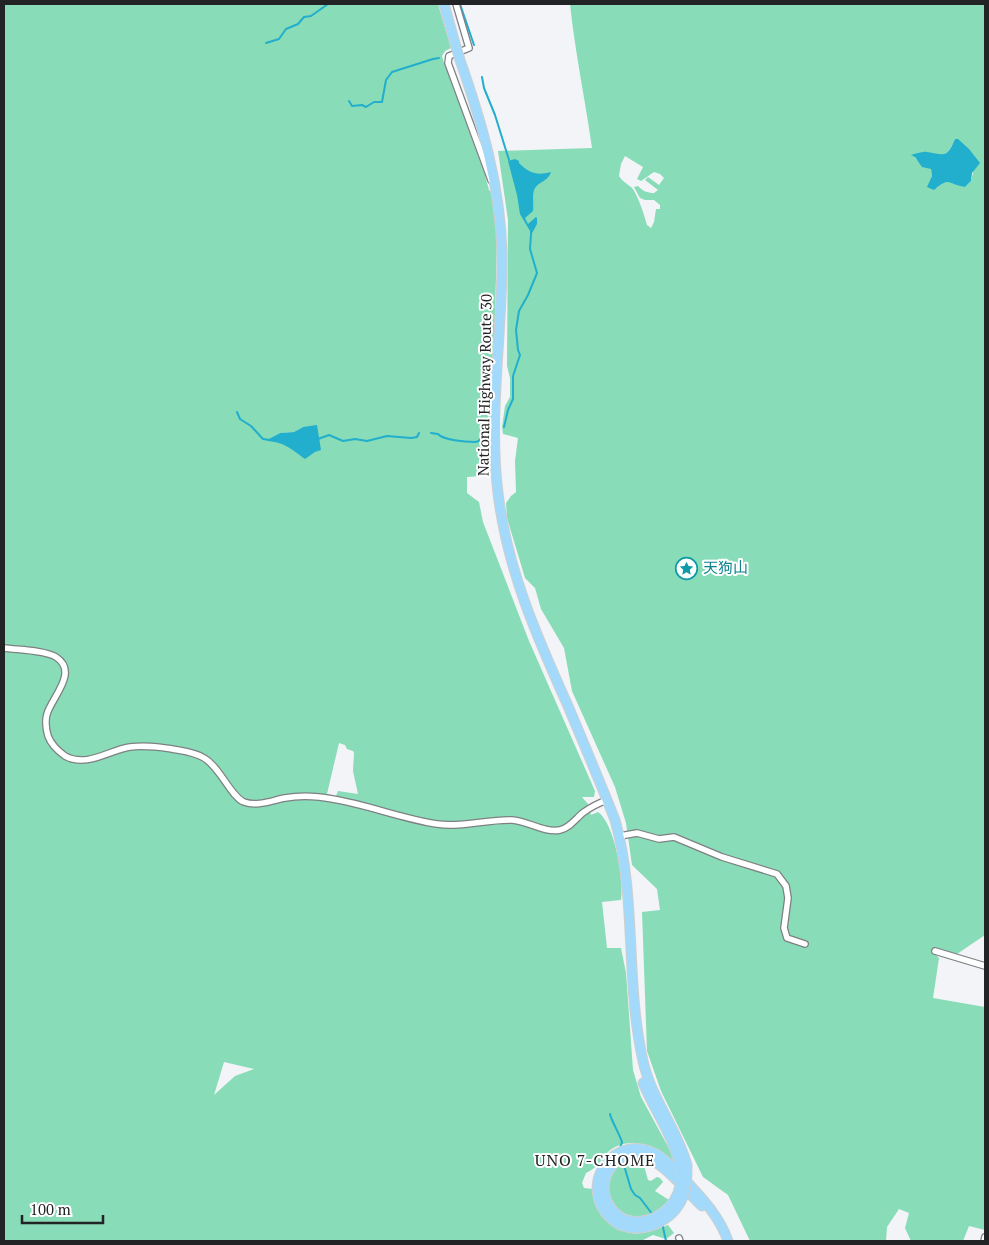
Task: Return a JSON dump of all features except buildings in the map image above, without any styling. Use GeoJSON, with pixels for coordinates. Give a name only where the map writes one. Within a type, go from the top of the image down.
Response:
{"type":"FeatureCollection","features":[{"type":"Feature","properties":{"kind":"highway","name":"National Highway Route 30"},"geometry":{"type":"LineString","coordinates":[[444,4],[480,119],[496,182],[502,254],[495,466],[501,516],[511,562],[528,612],[607,800],[620,836],[625,869],[636,1020],[636,1045],[640,1073],[648,1094],[669,1133],[683,1166],[680,1185],[677,1194],[667,1209],[647,1220],[621,1222],[611,1210],[603,1193],[604,1180],[617,1158],[624,1158],[639,1153],[653,1160],[666,1170],[705,1209],[728,1240]]}},
{"type":"Feature","properties":{"kind":"street"},"geometry":{"type":"LineString","coordinates":[[456,4],[469,48],[449,56],[448,63],[490,180],[496,182]]}},
{"type":"Feature","properties":{"kind":"street"},"geometry":{"type":"LineString","coordinates":[[4,648],[49,655],[61,662],[65,673],[65,680],[50,706],[46,726],[50,741],[54,747],[66,756],[73,759],[90,759],[124,748],[141,746],[157,746],[189,752],[211,763],[237,797],[246,803],[258,803],[298,796],[322,797],[438,825],[469,825],[512,820],[553,830],[565,828],[589,808],[607,800]]}},
{"type":"Feature","properties":{"kind":"street"},"geometry":{"type":"LineString","coordinates":[[620,836],[637,833],[659,839],[674,837],[722,857],[777,874],[786,886],[788,898],[784,928],[787,938],[805,944]]}},
{"type":"Feature","properties":{"kind":"street"},"geometry":{"type":"LineString","coordinates":[[935,951],[985,966]]}},
{"type":"Feature","properties":{"kind":"street"},"geometry":{"type":"LineString","coordinates":[[984,1241],[985,1237]]}},
{"type":"Feature","properties":{"kind":"green space"},"geometry":{"type":"Polygon","coordinates":[[[4,4],[438,4],[451,48],[445,51],[442,56],[489,190],[493,195],[497,241],[491,459],[482,476],[467,477],[467,493],[479,502],[483,522],[529,641],[595,791],[594,797],[582,797],[588,804],[591,815],[598,812],[604,818],[614,840],[620,867],[622,891],[621,900],[602,902],[607,948],[621,948],[626,973],[633,1070],[641,1097],[671,1152],[674,1163],[660,1152],[644,1144],[631,1143],[619,1145],[608,1152],[596,1166],[586,1173],[582,1183],[584,1188],[593,1189],[594,1199],[599,1212],[605,1220],[617,1228],[631,1233],[645,1233],[668,1225],[674,1233],[666,1239],[653,1235],[641,1241],[4,1241],[4,4]],[[303,427],[294,432],[280,433],[268,440],[286,446],[302,457],[315,452],[303,427]],[[339,743],[327,794],[336,796],[338,791],[358,794],[353,771],[354,753],[347,749],[345,745],[339,743]],[[224,1062],[214,1095],[235,1076],[254,1069],[224,1062]]]}},
{"type":"Feature","properties":{"kind":"green space"},"geometry":{"type":"Polygon","coordinates":[[[570,4],[985,4],[985,935],[957,954],[934,948],[933,952],[939,958],[933,998],[985,1007],[985,1230],[969,1226],[963,1241],[911,1241],[905,1228],[909,1213],[899,1209],[887,1227],[886,1241],[750,1241],[728,1195],[703,1177],[661,1091],[647,1051],[642,912],[660,910],[657,889],[632,865],[626,823],[615,787],[572,691],[564,648],[541,609],[535,588],[525,578],[507,518],[506,503],[516,492],[515,461],[518,438],[503,434],[502,427],[505,406],[510,397],[510,378],[507,366],[508,220],[498,151],[592,148],[570,4]],[[955,139],[951,147],[944,154],[918,153],[915,157],[931,169],[932,176],[930,182],[937,188],[942,182],[953,182],[965,187],[971,181],[974,168],[955,139]],[[625,156],[621,164],[619,176],[636,194],[647,225],[651,228],[656,209],[660,209],[660,205],[654,200],[640,198],[634,187],[638,186],[649,193],[654,193],[658,190],[645,180],[648,177],[659,185],[664,178],[654,172],[641,181],[637,179],[643,167],[625,156]]]}},
{"type":"Feature","properties":{"kind":"green space"},"geometry":{"type":"Polygon","coordinates":[[[631,1161],[643,1162],[648,1180],[660,1178],[663,1182],[655,1191],[669,1200],[653,1212],[639,1216],[626,1214],[616,1207],[610,1197],[608,1186],[611,1174],[620,1165],[631,1161]]]}},
{"type":"Feature","properties":{"kind":"water"},"geometry":{"type":"Polygon","coordinates":[[[955,139],[958,139],[969,149],[980,163],[972,173],[971,181],[965,187],[946,182],[934,190],[927,187],[932,176],[931,169],[922,167],[915,157],[911,155],[921,152],[945,154],[955,139]]]}},
{"type":"Feature","properties":{"kind":"water"},"geometry":{"type":"Polygon","coordinates":[[[515,159],[526,169],[534,173],[551,172],[548,178],[534,190],[533,211],[525,218],[528,224],[537,218],[537,224],[530,237],[530,231],[520,214],[508,161],[515,159]]]}},
{"type":"Feature","properties":{"kind":"water"},"geometry":{"type":"Polygon","coordinates":[[[317,425],[321,450],[305,459],[284,445],[267,440],[280,433],[294,432],[303,427],[317,425]]]}},
{"type":"Feature","properties":{"kind":"waterway"},"geometry":{"type":"LineString","coordinates":[[266,43],[279,39],[286,29],[298,24],[304,17],[311,16],[328,4]]}},
{"type":"Feature","properties":{"kind":"waterway"},"geometry":{"type":"LineString","coordinates":[[460,4],[474,45]]}},
{"type":"Feature","properties":{"kind":"waterway"},"geometry":{"type":"LineString","coordinates":[[349,101],[352,106],[362,105],[366,107],[374,102],[382,102],[386,80],[392,72],[439,58]]}},
{"type":"Feature","properties":{"kind":"waterway"},"geometry":{"type":"LineString","coordinates":[[482,77],[484,88],[495,115],[509,160]]}},
{"type":"Feature","properties":{"kind":"waterway"},"geometry":{"type":"LineString","coordinates":[[504,427],[513,399],[513,376],[520,355],[516,330],[519,311],[537,273],[530,249],[531,234]]}},
{"type":"Feature","properties":{"kind":"waterway"},"geometry":{"type":"LineString","coordinates":[[237,412],[240,419],[251,426],[263,439],[270,440]]}},
{"type":"Feature","properties":{"kind":"waterway"},"geometry":{"type":"LineString","coordinates":[[431,433],[449,439],[475,442],[479,441],[486,428],[490,427]]}},
{"type":"Feature","properties":{"kind":"waterway"},"geometry":{"type":"LineString","coordinates":[[318,439],[329,435],[343,441],[355,439],[367,441],[387,436],[411,438],[417,437],[419,433]]}},
{"type":"Feature","properties":{"kind":"waterway"},"geometry":{"type":"LineString","coordinates":[[610,1114],[622,1142],[620,1148]]}},
{"type":"Feature","properties":{"kind":"waterway"},"geometry":{"type":"LineString","coordinates":[[623,1162],[631,1189],[653,1215]]}},
{"type":"Feature","properties":{"kind":"waterway"},"geometry":{"type":"LineString","coordinates":[[662,1223],[666,1241]]}},
{"type":"Feature","properties":{"kind":"place","name":"天狗山"},"geometry":{"type":"Point","coordinates":[687,568]}},
{"type":"Feature","properties":{"kind":"district","name":"UNO 7-CHOME"},"geometry":{"type":"Point","coordinates":[595,1160]}}]}
